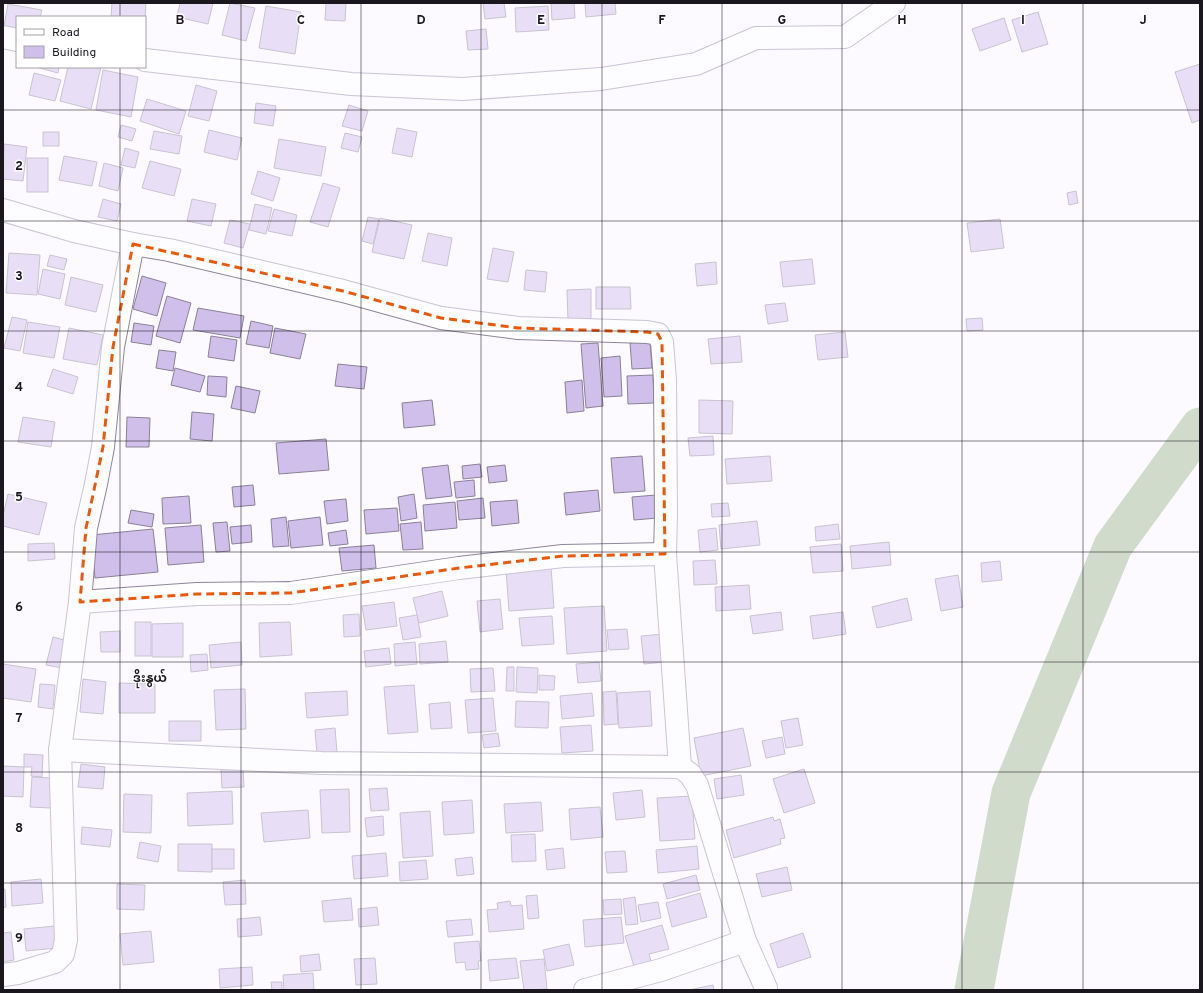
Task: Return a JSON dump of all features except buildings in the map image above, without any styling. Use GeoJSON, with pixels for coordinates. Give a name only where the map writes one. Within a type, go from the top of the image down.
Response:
{"type":"FeatureCollection","features":[{"type":"Feature","properties":{"kind":"street"},"geometry":{"type":"LineString","coordinates":[[146,60],[351,84],[455,88],[601,79],[696,64],[756,38],[845,37],[894,3]]}},
{"type":"Feature","properties":{"kind":"street"},"geometry":{"type":"LineString","coordinates":[[3,37],[16,40]]}},
{"type":"Feature","properties":{"kind":"street"},"geometry":{"type":"LineString","coordinates":[[3,210],[74,231],[169,250],[320,286],[441,318],[518,328],[647,332],[658,334],[662,342],[665,380],[665,554],[680,767]]}},
{"type":"Feature","properties":{"kind":"street"},"geometry":{"type":"LineString","coordinates":[[3,975],[18,973],[55,962],[62,954],[66,940],[60,750],[80,602],[86,528],[101,455],[113,348],[133,244]]}},
{"type":"Feature","properties":{"kind":"street"},"geometry":{"type":"LineString","coordinates":[[80,602],[197,594],[291,593],[459,568],[563,556],[665,554]]}},
{"type":"Feature","properties":{"kind":"street"},"geometry":{"type":"LineString","coordinates":[[60,750],[321,763],[680,767],[690,774],[697,785],[745,941],[766,988]]}},
{"type":"Feature","properties":{"kind":"street"},"geometry":{"type":"LineString","coordinates":[[585,990],[661,970],[745,941]]}},
{"type":"Feature","properties":{"kind":"highlighted area"},"geometry":{"type":"Polygon","coordinates":[[[133,244],[343,291],[441,318],[518,328],[647,332],[658,334],[662,342],[665,554],[563,556],[459,568],[291,593],[197,594],[80,602],[86,528],[103,447],[113,347],[133,244]]]}},
{"type":"Feature","properties":{"kind":"waterway"},"geometry":{"type":"LineString","coordinates":[[974,990],[1011,793],[1113,546],[1200,427]]}},
{"type":"Feature","properties":{"kind":"district","name":"ဒိုးနွယ်"},"geometry":{"type":"Point","coordinates":[150,678]}}]}
